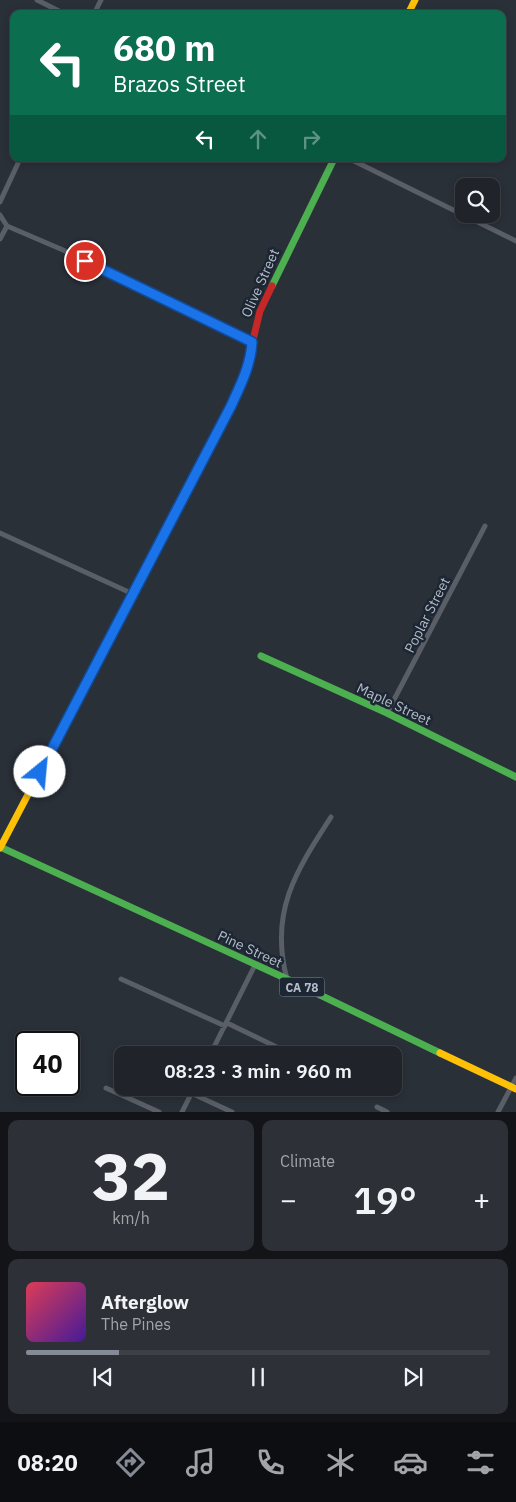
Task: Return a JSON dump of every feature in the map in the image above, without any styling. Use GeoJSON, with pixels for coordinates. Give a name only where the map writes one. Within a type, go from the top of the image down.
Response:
{"type":"FeatureCollection","features":[{"type":"Feature","properties":{"kind":"street"},"geometry":{"type":"LineString","coordinates":[[37,0],[57,10]]}},
{"type":"Feature","properties":{"kind":"street"},"geometry":{"type":"LineString","coordinates":[[0,202],[19,162]]}},
{"type":"Feature","properties":{"kind":"street","name":"Olive Street"},"geometry":{"type":"LineString","coordinates":[[0,847],[231,406],[244,377],[260,311],[333,162]]}},
{"type":"Feature","properties":{"kind":"street"},"geometry":{"type":"LineString","coordinates":[[356,162],[516,241]]}},
{"type":"Feature","properties":{"kind":"street"},"geometry":{"type":"LineString","coordinates":[[0,216],[6,226],[63,250],[252,342]]}},
{"type":"Feature","properties":{"kind":"street"},"geometry":{"type":"LineString","coordinates":[[0,239],[6,226]]}},
{"type":"Feature","properties":{"kind":"street","name":"Poplar Street"},"geometry":{"type":"LineString","coordinates":[[387,713],[486,526]]}},
{"type":"Feature","properties":{"kind":"street"},"geometry":{"type":"LineString","coordinates":[[0,533],[133,594]]}},
{"type":"Feature","properties":{"kind":"street","name":"Maple Street"},"geometry":{"type":"LineString","coordinates":[[261,656],[387,713],[516,777]]}},
{"type":"Feature","properties":{"kind":"street"},"geometry":{"type":"LineString","coordinates":[[287,980],[280,934],[282,911],[307,856],[331,817]]}},
{"type":"Feature","properties":{"kind":"street","name":"Pine Street"},"geometry":{"type":"LineString","coordinates":[[0,847],[514,1088]]}},
{"type":"Feature","properties":{"kind":"street"},"geometry":{"type":"LineString","coordinates":[[215,1046],[255,965]]}},
{"type":"Feature","properties":{"kind":"street"},"geometry":{"type":"LineString","coordinates":[[121,979],[272,1046]]}},
{"type":"Feature","properties":{"kind":"street"},"geometry":{"type":"LineString","coordinates":[[498,1112],[514,1088],[516,1078]]}},
{"type":"Feature","properties":{"kind":"street"},"geometry":{"type":"LineString","coordinates":[[106,1088],[159,1112]]}},
{"type":"Feature","properties":{"kind":"street"},"geometry":{"type":"LineString","coordinates":[[182,1112],[190,1096]]}},
{"type":"Feature","properties":{"kind":"street"},"geometry":{"type":"LineString","coordinates":[[204,1096],[232,1112]]}},
{"type":"Feature","properties":{"kind":"street"},"geometry":{"type":"LineString","coordinates":[[376,1107],[387,1112]]}},
{"type":"Feature","properties":{"kind":"traffic: fast"},"geometry":{"type":"LineString","coordinates":[[272,286],[333,162]]}},
{"type":"Feature","properties":{"kind":"traffic: fast"},"geometry":{"type":"LineString","coordinates":[[261,656],[387,713],[516,777]]}},
{"type":"Feature","properties":{"kind":"traffic: fast"},"geometry":{"type":"LineString","coordinates":[[0,847],[287,979],[440,1053]]}},
{"type":"Feature","properties":{"kind":"traffic: slow"},"geometry":{"type":"LineString","coordinates":[[410,10],[415,0]]}},
{"type":"Feature","properties":{"kind":"traffic: slow"},"geometry":{"type":"LineString","coordinates":[[0,848],[189,487]]}},
{"type":"Feature","properties":{"kind":"traffic: slow"},"geometry":{"type":"LineString","coordinates":[[440,1053],[516,1089]]}},
{"type":"Feature","properties":{"kind":"traffic: jam"},"geometry":{"type":"LineString","coordinates":[[189,487],[244,377],[260,311],[272,286]]}},
{"type":"Feature","properties":{"kind":"route"},"geometry":{"type":"LineString","coordinates":[[40,772],[231,406],[244,377],[252,350],[252,342],[186,309],[118,279],[85,261]]}}]}
